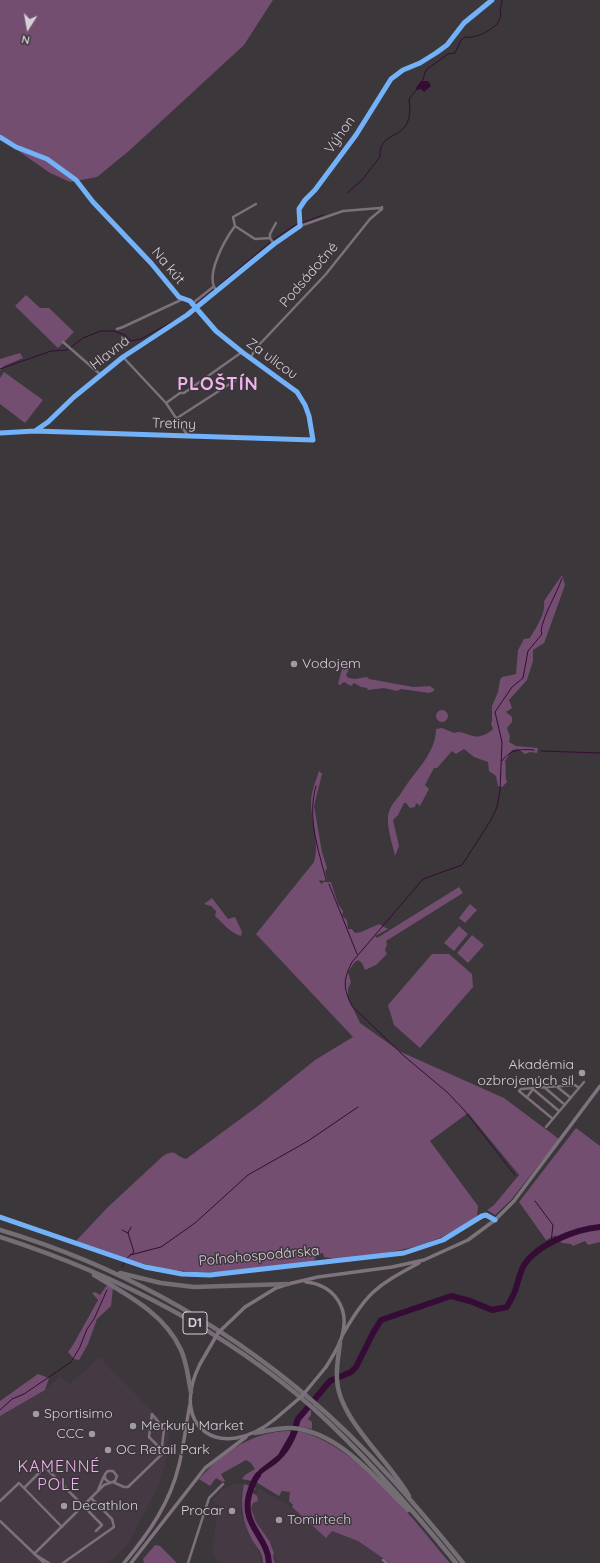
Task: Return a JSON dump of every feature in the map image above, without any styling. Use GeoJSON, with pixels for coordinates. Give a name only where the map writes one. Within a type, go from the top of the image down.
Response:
{"type":"FeatureCollection","features":[{"type":"Feature","properties":{"kind":"highway","name":"D1"},"geometry":{"type":"LineString","coordinates":[[0,1230],[39,1242],[110,1270],[203,1320],[250,1352],[308,1397],[316,1408],[432,1533],[456,1563]]}},
{"type":"Feature","properties":{"kind":"highway","name":"D1"},"geometry":{"type":"LineString","coordinates":[[0,1237],[75,1264],[158,1302],[247,1357],[305,1402],[316,1408],[356,1442],[413,1502],[463,1563]]}},
{"type":"Feature","properties":{"kind":"highway"},"geometry":{"type":"LineString","coordinates":[[75,1264],[128,1296],[153,1314],[165,1326],[181,1351],[191,1392]]}},
{"type":"Feature","properties":{"kind":"highway"},"geometry":{"type":"LineString","coordinates":[[110,1270],[161,1283],[194,1287],[288,1284]]}},
{"type":"Feature","properties":{"kind":"highway"},"geometry":{"type":"LineString","coordinates":[[340,1342],[337,1379],[341,1397],[356,1424],[406,1490],[413,1502]]}},
{"type":"Feature","properties":{"kind":"highway"},"geometry":{"type":"LineString","coordinates":[[255,1433],[280,1428],[291,1428],[310,1431],[327,1439],[358,1462],[432,1533]]}},
{"type":"Feature","properties":{"kind":"main road"},"geometry":{"type":"LineString","coordinates":[[132,1562],[154,1536],[206,1468],[246,1437],[255,1433],[275,1419],[302,1396],[326,1367],[359,1308],[377,1287],[424,1260],[462,1244],[496,1220],[525,1187],[600,1086]]}},
{"type":"Feature","properties":{"kind":"main road"},"geometry":{"type":"LineString","coordinates":[[124,1563],[148,1532],[163,1507],[176,1477],[191,1392],[200,1364],[218,1333],[245,1307],[276,1288],[318,1278],[392,1267],[424,1260]]}},
{"type":"Feature","properties":{"kind":"main road"},"geometry":{"type":"LineString","coordinates":[[303,1282],[324,1287],[337,1298],[344,1314],[342,1336]]}},
{"type":"Feature","properties":{"kind":"main road"},"geometry":{"type":"LineString","coordinates":[[190,1404],[195,1420],[208,1434],[228,1439],[246,1437]]}},
{"type":"Feature","properties":{"kind":"street","name":"Výhon"},"geometry":{"type":"LineString","coordinates":[[298,227],[299,209],[356,135],[391,79],[403,70],[414,66]]}},
{"type":"Feature","properties":{"kind":"street"},"geometry":{"type":"LineString","coordinates":[[256,204],[235,215],[233,220],[235,226],[255,239],[272,241]]}},
{"type":"Feature","properties":{"kind":"street","name":"Podsádočné"},"geometry":{"type":"LineString","coordinates":[[250,358],[258,346],[326,274],[370,219],[382,210],[381,207],[343,211],[298,227]]}},
{"type":"Feature","properties":{"kind":"street"},"geometry":{"type":"LineString","coordinates":[[272,241],[270,234],[276,223]]}},
{"type":"Feature","properties":{"kind":"street"},"geometry":{"type":"LineString","coordinates":[[215,289],[216,260],[223,244],[235,226]]}},
{"type":"Feature","properties":{"kind":"street"},"geometry":{"type":"LineString","coordinates":[[195,305],[272,241],[298,227]]}},
{"type":"Feature","properties":{"kind":"street","name":"Na kút"},"geometry":{"type":"LineString","coordinates":[[136,246],[154,266],[177,296],[195,305]]}},
{"type":"Feature","properties":{"kind":"street","name":"Hlavná"},"geometry":{"type":"LineString","coordinates":[[35,431],[44,425],[123,357],[195,305],[201,304],[215,289]]}},
{"type":"Feature","properties":{"kind":"street"},"geometry":{"type":"LineString","coordinates":[[117,328],[123,327],[184,299]]}},
{"type":"Feature","properties":{"kind":"street","name":"Za ulicou"},"geometry":{"type":"LineString","coordinates":[[195,305],[216,331],[297,392],[309,416],[313,440]]}},
{"type":"Feature","properties":{"kind":"street"},"geometry":{"type":"LineString","coordinates":[[63,342],[101,375]]}},
{"type":"Feature","properties":{"kind":"street"},"geometry":{"type":"LineString","coordinates":[[166,403],[180,393],[184,393],[242,352]]}},
{"type":"Feature","properties":{"kind":"street"},"geometry":{"type":"LineString","coordinates":[[123,357],[166,403],[188,436]]}},
{"type":"Feature","properties":{"kind":"street"},"geometry":{"type":"LineString","coordinates":[[177,418],[236,380]]}},
{"type":"Feature","properties":{"kind":"street"},"geometry":{"type":"LineString","coordinates":[[0,433],[35,431]]}},
{"type":"Feature","properties":{"kind":"street","name":"Tretiny"},"geometry":{"type":"LineString","coordinates":[[35,431],[313,440]]}},
{"type":"Feature","properties":{"kind":"street"},"geometry":{"type":"LineString","coordinates":[[546,1127],[584,1082]]}},
{"type":"Feature","properties":{"kind":"street"},"geometry":{"type":"LineString","coordinates":[[553,1119],[519,1091],[521,1089],[575,1085],[579,1088]]}},
{"type":"Feature","properties":{"kind":"street"},"geometry":{"type":"LineString","coordinates":[[556,1086],[571,1098]]}},
{"type":"Feature","properties":{"kind":"street"},"geometry":{"type":"LineString","coordinates":[[543,1087],[565,1105]]}},
{"type":"Feature","properties":{"kind":"street"},"geometry":{"type":"LineString","coordinates":[[527,1097],[533,1089]]}},
{"type":"Feature","properties":{"kind":"street"},"geometry":{"type":"LineString","coordinates":[[533,1089],[559,1111]]}},
{"type":"Feature","properties":{"kind":"street","name":"Poľnohospodárska"},"geometry":{"type":"LineString","coordinates":[[0,1217],[139,1265],[173,1272],[202,1275],[404,1253],[443,1240],[482,1216],[488,1216],[496,1220]]}},
{"type":"Feature","properties":{"kind":"street"},"geometry":{"type":"LineString","coordinates":[[34,1554],[109,1482],[113,1482],[122,1487],[130,1486],[161,1455],[162,1451],[164,1429],[152,1414],[149,1437],[162,1451]]}},
{"type":"Feature","properties":{"kind":"street"},"geometry":{"type":"LineString","coordinates":[[24,1488],[45,1467],[102,1526],[96,1531]]}},
{"type":"Feature","properties":{"kind":"street"},"geometry":{"type":"LineString","coordinates":[[97,1492],[106,1472],[111,1470],[116,1473],[116,1479],[122,1487]]}},
{"type":"Feature","properties":{"kind":"street"},"geometry":{"type":"LineString","coordinates":[[104,1476],[109,1482]]}},
{"type":"Feature","properties":{"kind":"street"},"geometry":{"type":"LineString","coordinates":[[113,1482],[116,1479]]}},
{"type":"Feature","properties":{"kind":"street"},"geometry":{"type":"LineString","coordinates":[[0,1501],[19,1483],[62,1527]]}},
{"type":"Feature","properties":{"kind":"street"},"geometry":{"type":"LineString","coordinates":[[188,1563],[210,1498],[223,1484]]}},
{"type":"Feature","properties":{"kind":"street"},"geometry":{"type":"LineString","coordinates":[[63,1563],[114,1527],[112,1519],[91,1498]]}},
{"type":"Feature","properties":{"kind":"street"},"geometry":{"type":"LineString","coordinates":[[0,1521],[44,1563]]}},
{"type":"Feature","properties":{"kind":"street"},"geometry":{"type":"LineString","coordinates":[[34,1554],[49,1563]]}},
{"type":"Feature","properties":{"kind":"street"},"geometry":{"type":"LineString","coordinates":[[383,1560],[387,1563]]}},
{"type":"Feature","properties":{"kind":"shaded area"},"geometry":{"type":"Polygon","coordinates":[[[0,0],[273,0],[244,45],[130,150],[97,177],[70,182],[50,173],[0,138],[0,0]]]}},
{"type":"Feature","properties":{"kind":"shaded area"},"geometry":{"type":"Polygon","coordinates":[[[421,81],[428,81],[431,86],[424,92],[421,89],[417,90],[416,88],[421,81]]]}},
{"type":"Feature","properties":{"kind":"shaded area"},"geometry":{"type":"Polygon","coordinates":[[[26,295],[40,308],[49,308],[74,332],[58,348],[15,306],[26,295]]]}},
{"type":"Feature","properties":{"kind":"shaded area"},"geometry":{"type":"Polygon","coordinates":[[[20,353],[23,358],[4,366],[0,371],[0,359],[20,353]]]}},
{"type":"Feature","properties":{"kind":"shaded area"},"geometry":{"type":"Polygon","coordinates":[[[4,372],[43,400],[25,423],[0,404],[0,378],[4,372]]]}},
{"type":"Feature","properties":{"kind":"shaded area"},"geometry":{"type":"Polygon","coordinates":[[[562,575],[565,585],[544,643],[533,650],[533,661],[527,680],[509,700],[512,708],[506,712],[512,717],[512,722],[507,728],[510,737],[509,742],[516,746],[538,748],[537,753],[530,752],[525,754],[518,749],[512,750],[505,761],[507,782],[502,787],[498,786],[496,776],[489,771],[488,762],[474,757],[464,749],[456,754],[452,751],[437,768],[434,768],[425,785],[429,789],[420,806],[416,803],[415,807],[410,808],[406,803],[404,803],[398,815],[393,820],[399,846],[395,856],[388,826],[389,812],[392,805],[429,754],[433,746],[436,729],[442,728],[454,733],[458,732],[471,736],[481,736],[493,729],[491,723],[492,706],[498,692],[500,680],[502,677],[516,674],[518,650],[524,639],[530,638],[538,625],[544,611],[544,601],[562,575]]]}},
{"type":"Feature","properties":{"kind":"shaded area"},"geometry":{"type":"Polygon","coordinates":[[[343,665],[349,669],[346,675],[348,678],[355,679],[367,677],[369,679],[413,687],[430,686],[434,689],[434,691],[429,693],[401,689],[397,691],[384,688],[368,690],[367,688],[361,687],[354,683],[351,686],[344,682],[340,685],[338,684],[343,665]]]}},
{"type":"Feature","properties":{"kind":"shaded area"},"geometry":{"type":"Polygon","coordinates":[[[442,710],[446,712],[448,716],[446,720],[442,722],[438,720],[436,716],[438,712],[442,710]]]}},
{"type":"Feature","properties":{"kind":"shaded area"},"geometry":{"type":"Polygon","coordinates":[[[319,771],[322,774],[314,806],[322,852],[327,868],[325,872],[327,878],[324,881],[319,880],[321,884],[324,882],[331,882],[338,904],[343,911],[342,916],[347,920],[348,929],[352,929],[355,933],[379,924],[388,929],[375,936],[377,938],[459,887],[463,893],[386,941],[387,944],[385,950],[387,954],[376,965],[365,970],[362,963],[358,960],[354,963],[348,972],[351,982],[348,989],[348,998],[360,1023],[401,1052],[504,1098],[559,1139],[511,1200],[495,1215],[487,1210],[494,1205],[519,1175],[468,1113],[430,1141],[478,1206],[477,1216],[460,1227],[427,1243],[392,1252],[335,1259],[324,1257],[323,1253],[317,1254],[314,1261],[242,1270],[199,1272],[142,1264],[76,1241],[108,1207],[163,1156],[175,1153],[186,1159],[258,1106],[315,1060],[353,1037],[256,934],[314,862],[316,855],[316,840],[311,810],[311,798],[319,771]]]}},
{"type":"Feature","properties":{"kind":"shaded area"},"geometry":{"type":"Polygon","coordinates":[[[212,898],[228,919],[235,917],[242,932],[241,936],[230,930],[215,916],[216,911],[211,906],[204,904],[212,898]]]}},
{"type":"Feature","properties":{"kind":"shaded area"},"geometry":{"type":"Polygon","coordinates":[[[470,904],[477,910],[465,923],[459,918],[470,904]]]}},
{"type":"Feature","properties":{"kind":"shaded area"},"geometry":{"type":"Polygon","coordinates":[[[459,926],[468,934],[454,951],[444,943],[459,926]]]}},
{"type":"Feature","properties":{"kind":"shaded area"},"geometry":{"type":"Polygon","coordinates":[[[472,935],[484,945],[468,963],[457,953],[472,935]]]}},
{"type":"Feature","properties":{"kind":"shaded area"},"geometry":{"type":"Polygon","coordinates":[[[432,954],[449,954],[472,974],[473,987],[420,1048],[394,1025],[388,1005],[432,954]]]}},
{"type":"Feature","properties":{"kind":"shaded area"},"geometry":{"type":"Polygon","coordinates":[[[576,1128],[600,1146],[600,1242],[588,1245],[585,1241],[573,1246],[571,1244],[562,1243],[556,1238],[556,1235],[546,1240],[519,1202],[576,1128]]]}},
{"type":"Feature","properties":{"kind":"shaded area"},"geometry":{"type":"Polygon","coordinates":[[[107,1285],[113,1288],[111,1306],[97,1319],[88,1344],[79,1360],[74,1359],[68,1352],[98,1300],[92,1293],[95,1292],[100,1295],[107,1285]]]}},
{"type":"Feature","properties":{"kind":"shaded area","name":"KAMENNÉ POLE"},"geometry":{"type":"Polygon","coordinates":[[[99,1357],[169,1428],[168,1455],[159,1485],[129,1543],[109,1563],[0,1563],[0,1416],[45,1390],[60,1376],[70,1384],[99,1357]]]}},
{"type":"Feature","properties":{"kind":"shaded area"},"geometry":{"type":"Polygon","coordinates":[[[38,1374],[49,1378],[45,1390],[0,1416],[0,1401],[38,1374]]]}},
{"type":"Feature","properties":{"kind":"shaded area"},"geometry":{"type":"Polygon","coordinates":[[[305,1406],[311,1411],[311,1415],[308,1419],[312,1422],[312,1429],[297,1426],[298,1421],[295,1419],[305,1406]]]}},
{"type":"Feature","properties":{"kind":"shaded area"},"geometry":{"type":"Polygon","coordinates":[[[292,1431],[278,1455],[259,1470],[252,1481],[242,1479],[245,1475],[255,1469],[251,1463],[246,1460],[221,1474],[225,1481],[223,1482],[216,1478],[210,1486],[199,1479],[218,1460],[241,1444],[265,1434],[292,1431]]]}},
{"type":"Feature","properties":{"kind":"shaded area"},"geometry":{"type":"Polygon","coordinates":[[[292,1431],[298,1431],[293,1443],[282,1458],[260,1475],[256,1482],[252,1481],[259,1470],[278,1455],[292,1431]]]}},
{"type":"Feature","properties":{"kind":"shaded area"},"geometry":{"type":"Polygon","coordinates":[[[298,1431],[320,1439],[342,1451],[362,1467],[401,1505],[450,1563],[390,1563],[358,1541],[332,1531],[326,1538],[292,1507],[293,1505],[289,1501],[290,1492],[282,1491],[279,1496],[256,1482],[260,1475],[282,1458],[293,1443],[298,1431]]]}},
{"type":"Feature","properties":{"kind":"shaded area"},"geometry":{"type":"Polygon","coordinates":[[[236,1483],[244,1484],[241,1499],[241,1513],[259,1552],[261,1563],[218,1563],[212,1552],[216,1520],[221,1507],[212,1501],[221,1490],[236,1483]]]}},
{"type":"Feature","properties":{"kind":"shaded area"},"geometry":{"type":"Polygon","coordinates":[[[244,1484],[256,1488],[252,1492],[257,1496],[258,1501],[253,1503],[251,1508],[256,1522],[270,1542],[274,1553],[273,1557],[275,1563],[263,1563],[261,1554],[246,1527],[242,1506],[244,1484]]]}},
{"type":"Feature","properties":{"kind":"shaded area"},"geometry":{"type":"Polygon","coordinates":[[[259,1488],[297,1511],[326,1538],[332,1531],[358,1541],[390,1563],[277,1563],[272,1545],[256,1522],[251,1507],[259,1488]]]}},
{"type":"Feature","properties":{"kind":"shaded area"},"geometry":{"type":"Polygon","coordinates":[[[155,1545],[160,1546],[177,1563],[144,1563],[143,1559],[155,1545]]]}},
{"type":"Feature","properties":{"kind":"waterway"},"geometry":{"type":"LineString","coordinates":[[422,82],[426,70],[448,54],[455,53],[461,40],[465,37],[472,37],[481,34],[496,25],[501,16],[500,11],[502,0]]}},
{"type":"Feature","properties":{"kind":"waterway"},"geometry":{"type":"LineString","coordinates":[[347,193],[362,180],[380,157],[381,147],[385,141],[396,134],[407,123],[410,113],[409,99],[417,89]]}},
{"type":"Feature","properties":{"kind":"waterway"},"geometry":{"type":"LineString","coordinates":[[302,223],[323,215]]}},
{"type":"Feature","properties":{"kind":"waterway"},"geometry":{"type":"LineString","coordinates":[[0,369],[51,351],[67,350],[83,338],[101,331],[114,331],[125,335],[131,341],[141,339],[181,317],[273,240],[297,224]]}},
{"type":"Feature","properties":{"kind":"waterway"},"geometry":{"type":"LineString","coordinates":[[515,1175],[464,1110],[447,1092],[404,1056],[352,1006],[345,984],[352,962],[423,879],[462,865],[491,820],[497,807],[500,790],[502,742],[495,712],[512,687],[523,678],[528,651],[542,634],[541,631],[545,618],[562,578]]}},
{"type":"Feature","properties":{"kind":"waterway"},"geometry":{"type":"LineString","coordinates":[[502,761],[512,752],[534,750]]}},
{"type":"Feature","properties":{"kind":"waterway"},"geometry":{"type":"LineString","coordinates":[[541,751],[600,753]]}},
{"type":"Feature","properties":{"kind":"waterway"},"geometry":{"type":"LineString","coordinates":[[316,786],[313,821],[317,845],[326,879]]}},
{"type":"Feature","properties":{"kind":"waterway"},"geometry":{"type":"LineString","coordinates":[[329,884],[357,954]]}},
{"type":"Feature","properties":{"kind":"waterway"},"geometry":{"type":"LineString","coordinates":[[130,1255],[161,1247],[195,1223],[248,1175],[308,1141],[358,1107]]}},
{"type":"Feature","properties":{"kind":"waterway"},"geometry":{"type":"LineString","coordinates":[[535,1201],[553,1225],[551,1242]]}},
{"type":"Feature","properties":{"kind":"waterway"},"geometry":{"type":"LineString","coordinates":[[126,1259],[134,1252],[128,1233],[131,1227]]}},
{"type":"Feature","properties":{"kind":"waterway"},"geometry":{"type":"LineString","coordinates":[[293,1434],[298,1419],[330,1381],[351,1372],[356,1367],[381,1320],[451,1296],[470,1301],[492,1310],[507,1307],[514,1293],[523,1267],[537,1252],[546,1245],[568,1235],[590,1228],[600,1227]]}},
{"type":"Feature","properties":{"kind":"waterway"},"geometry":{"type":"LineString","coordinates":[[122,1230],[128,1233]]}},
{"type":"Feature","properties":{"kind":"waterway"},"geometry":{"type":"LineString","coordinates":[[122,1267],[124,1263]]}},
{"type":"Feature","properties":{"kind":"waterway"},"geometry":{"type":"LineString","coordinates":[[0,1410],[12,1399],[24,1394],[71,1362],[80,1347],[87,1329],[94,1319],[107,1290]]}},
{"type":"Feature","properties":{"kind":"waterway"},"geometry":{"type":"LineString","coordinates":[[258,1475],[253,1482],[249,1495],[249,1515],[268,1554],[269,1563]]}},
{"type":"Feature","properties":{"kind":"cycle path"},"geometry":{"type":"LineString","coordinates":[[0,433],[35,431],[48,422],[74,397],[123,357],[187,315],[274,244],[300,226],[299,209],[356,135],[391,79],[403,70],[420,63],[447,45],[464,23],[492,0]]}},
{"type":"Feature","properties":{"kind":"cycle path"},"geometry":{"type":"LineString","coordinates":[[0,137],[16,147],[47,159],[76,180],[93,202],[151,263],[179,297],[190,301],[216,331],[297,392],[305,405],[309,416],[313,440],[35,431]]}},
{"type":"Feature","properties":{"kind":"cycle path"},"geometry":{"type":"LineString","coordinates":[[0,1217],[145,1267],[182,1274],[210,1275],[404,1253],[443,1240],[482,1216],[486,1215],[495,1220]]}},
{"type":"Feature","properties":{"kind":"place","name":"Vodojem"},"geometry":{"type":"Point","coordinates":[294,664]}},
{"type":"Feature","properties":{"kind":"place","name":"Akadémia ozbrojených síl"},"geometry":{"type":"Point","coordinates":[582,1073]}},
{"type":"Feature","properties":{"kind":"place","name":"Sportisimo"},"geometry":{"type":"Point","coordinates":[36,1414]}},
{"type":"Feature","properties":{"kind":"place","name":"Merkury Market"},"geometry":{"type":"Point","coordinates":[133,1426]}},
{"type":"Feature","properties":{"kind":"place","name":"CCC"},"geometry":{"type":"Point","coordinates":[92,1434]}},
{"type":"Feature","properties":{"kind":"place","name":"OC Retail Park"},"geometry":{"type":"Point","coordinates":[108,1450]}},
{"type":"Feature","properties":{"kind":"place","name":"Decathlon"},"geometry":{"type":"Point","coordinates":[64,1506]}},
{"type":"Feature","properties":{"kind":"place","name":"Procar"},"geometry":{"type":"Point","coordinates":[232,1511]}},
{"type":"Feature","properties":{"kind":"place","name":"Tomirtech"},"geometry":{"type":"Point","coordinates":[279,1520]}},
{"type":"Feature","properties":{"kind":"district","name":"PLOŠTÍN"},"geometry":{"type":"Point","coordinates":[218,385]}},
{"type":"Feature","properties":{"kind":"district","name":"KAMENNÉ POLE"},"geometry":{"type":"Point","coordinates":[59,1476]}}]}
